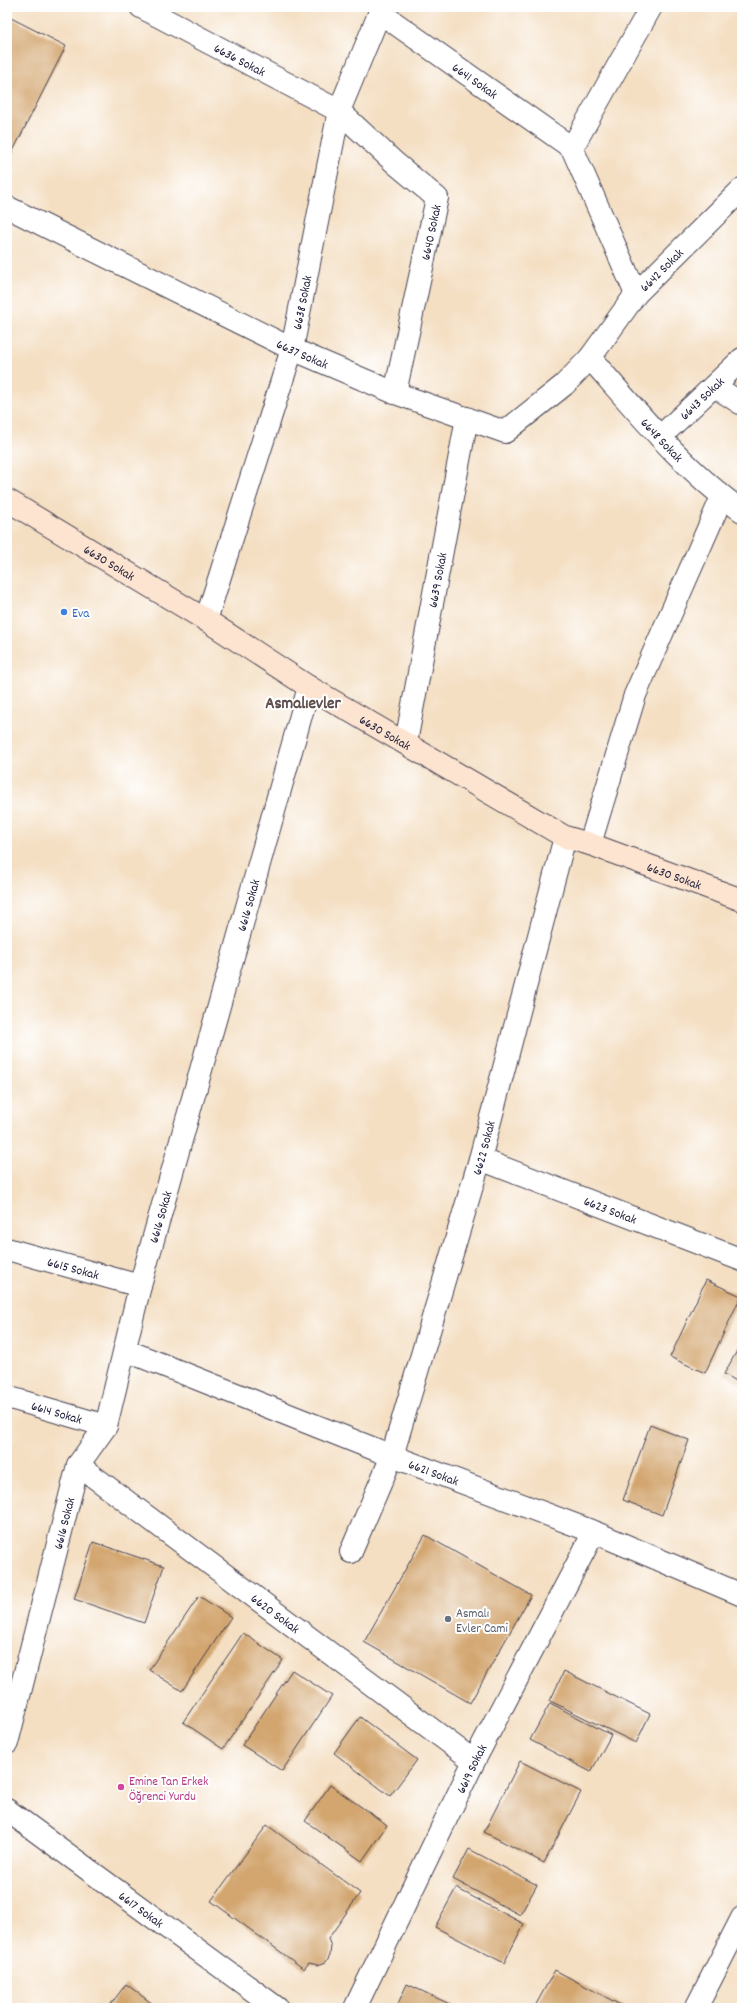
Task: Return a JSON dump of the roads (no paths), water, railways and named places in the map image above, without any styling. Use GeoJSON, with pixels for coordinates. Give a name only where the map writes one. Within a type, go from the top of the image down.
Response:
{"type":"FeatureCollection","features":[{"type":"Feature","properties":{"kind":"street"},"geometry":{"type":"LineString","coordinates":[[636,294],[572,148],[651,7]]}},
{"type":"Feature","properties":{"kind":"street","name":"6636 Sokak"},"geometry":{"type":"LineString","coordinates":[[145,8],[339,111]]}},
{"type":"Feature","properties":{"kind":"street","name":"6641 Sokak"},"geometry":{"type":"LineString","coordinates":[[381,10],[572,148]]}},
{"type":"Feature","properties":{"kind":"street","name":"6638 Sokak"},"geometry":{"type":"LineString","coordinates":[[206,620],[292,349],[339,111],[381,10]]}},
{"type":"Feature","properties":{"kind":"street","name":"6640 Sokak"},"geometry":{"type":"LineString","coordinates":[[339,111],[395,163],[437,198],[395,393]]}},
{"type":"Feature","properties":{"kind":"street","name":"6642 Sokak"},"geometry":{"type":"LineString","coordinates":[[590,358],[636,294],[742,188]]}},
{"type":"Feature","properties":{"kind":"street","name":"6637 Sokak"},"geometry":{"type":"LineString","coordinates":[[7,207],[292,349],[395,393],[505,432],[564,385],[590,358]]}},
{"type":"Feature","properties":{"kind":"street","name":"6648 Sokak"},"geometry":{"type":"LineString","coordinates":[[590,358],[660,436],[722,497],[742,511]]}},
{"type":"Feature","properties":{"kind":"street","name":"6643 Sokak"},"geometry":{"type":"LineString","coordinates":[[660,436],[742,359]]}},
{"type":"Feature","properties":{"kind":"street"},"geometry":{"type":"LineString","coordinates":[[714,386],[742,404]]}},
{"type":"Feature","properties":{"kind":"street","name":"6639 Sokak"},"geometry":{"type":"LineString","coordinates":[[406,742],[467,418]]}},
{"type":"Feature","properties":{"kind":"street"},"geometry":{"type":"LineString","coordinates":[[590,844],[635,694],[722,497]]}},
{"type":"Feature","properties":{"kind":"street","name":"6630 Sokak"},"geometry":{"type":"LineString","coordinates":[[7,500],[206,620],[310,687],[406,742],[565,837],[590,844],[742,900]]}},
{"type":"Feature","properties":{"kind":"street","name":"6616 Sokak"},"geometry":{"type":"LineString","coordinates":[[7,1743],[78,1465],[106,1426],[140,1286],[310,687]]}},
{"type":"Feature","properties":{"kind":"street","name":"6622 Sokak"},"geometry":{"type":"LineString","coordinates":[[351,1552],[392,1456],[480,1159],[565,837]]}},
{"type":"Feature","properties":{"kind":"street","name":"6623 Sokak"},"geometry":{"type":"LineString","coordinates":[[480,1159],[742,1260]]}},
{"type":"Feature","properties":{"kind":"street","name":"6615 Sokak"},"geometry":{"type":"LineString","coordinates":[[7,1249],[140,1286]]}},
{"type":"Feature","properties":{"kind":"street","name":"6621 Sokak"},"geometry":{"type":"LineString","coordinates":[[125,1350],[392,1456],[594,1532],[742,1595]]}},
{"type":"Feature","properties":{"kind":"street","name":"6614 Sokak"},"geometry":{"type":"LineString","coordinates":[[7,1397],[106,1426]]}},
{"type":"Feature","properties":{"kind":"street","name":"6620 Sokak"},"geometry":{"type":"LineString","coordinates":[[78,1465],[474,1761]]}},
{"type":"Feature","properties":{"kind":"street","name":"6619 Sokak"},"geometry":{"type":"LineString","coordinates":[[355,2008],[474,1761],[594,1532]]}},
{"type":"Feature","properties":{"kind":"street","name":"6617 Sokak"},"geometry":{"type":"LineString","coordinates":[[7,1810],[277,2008]]}},
{"type":"Feature","properties":{"kind":"street"},"geometry":{"type":"LineString","coordinates":[[696,2008],[742,1918]]}},
{"type":"Feature","properties":{"kind":"place","name":"Eva"},"geometry":{"type":"Point","coordinates":[64,612]}},
{"type":"Feature","properties":{"kind":"place","name":"Asmalı Evler Cami"},"geometry":{"type":"Point","coordinates":[448,1619]}},
{"type":"Feature","properties":{"kind":"place","name":"Emine Tan Erkek Öğrenci Yurdu"},"geometry":{"type":"Point","coordinates":[121,1787]}},
{"type":"Feature","properties":{"kind":"district","name":"Asmalıevler"},"geometry":{"type":"Point","coordinates":[303,702]}}]}
